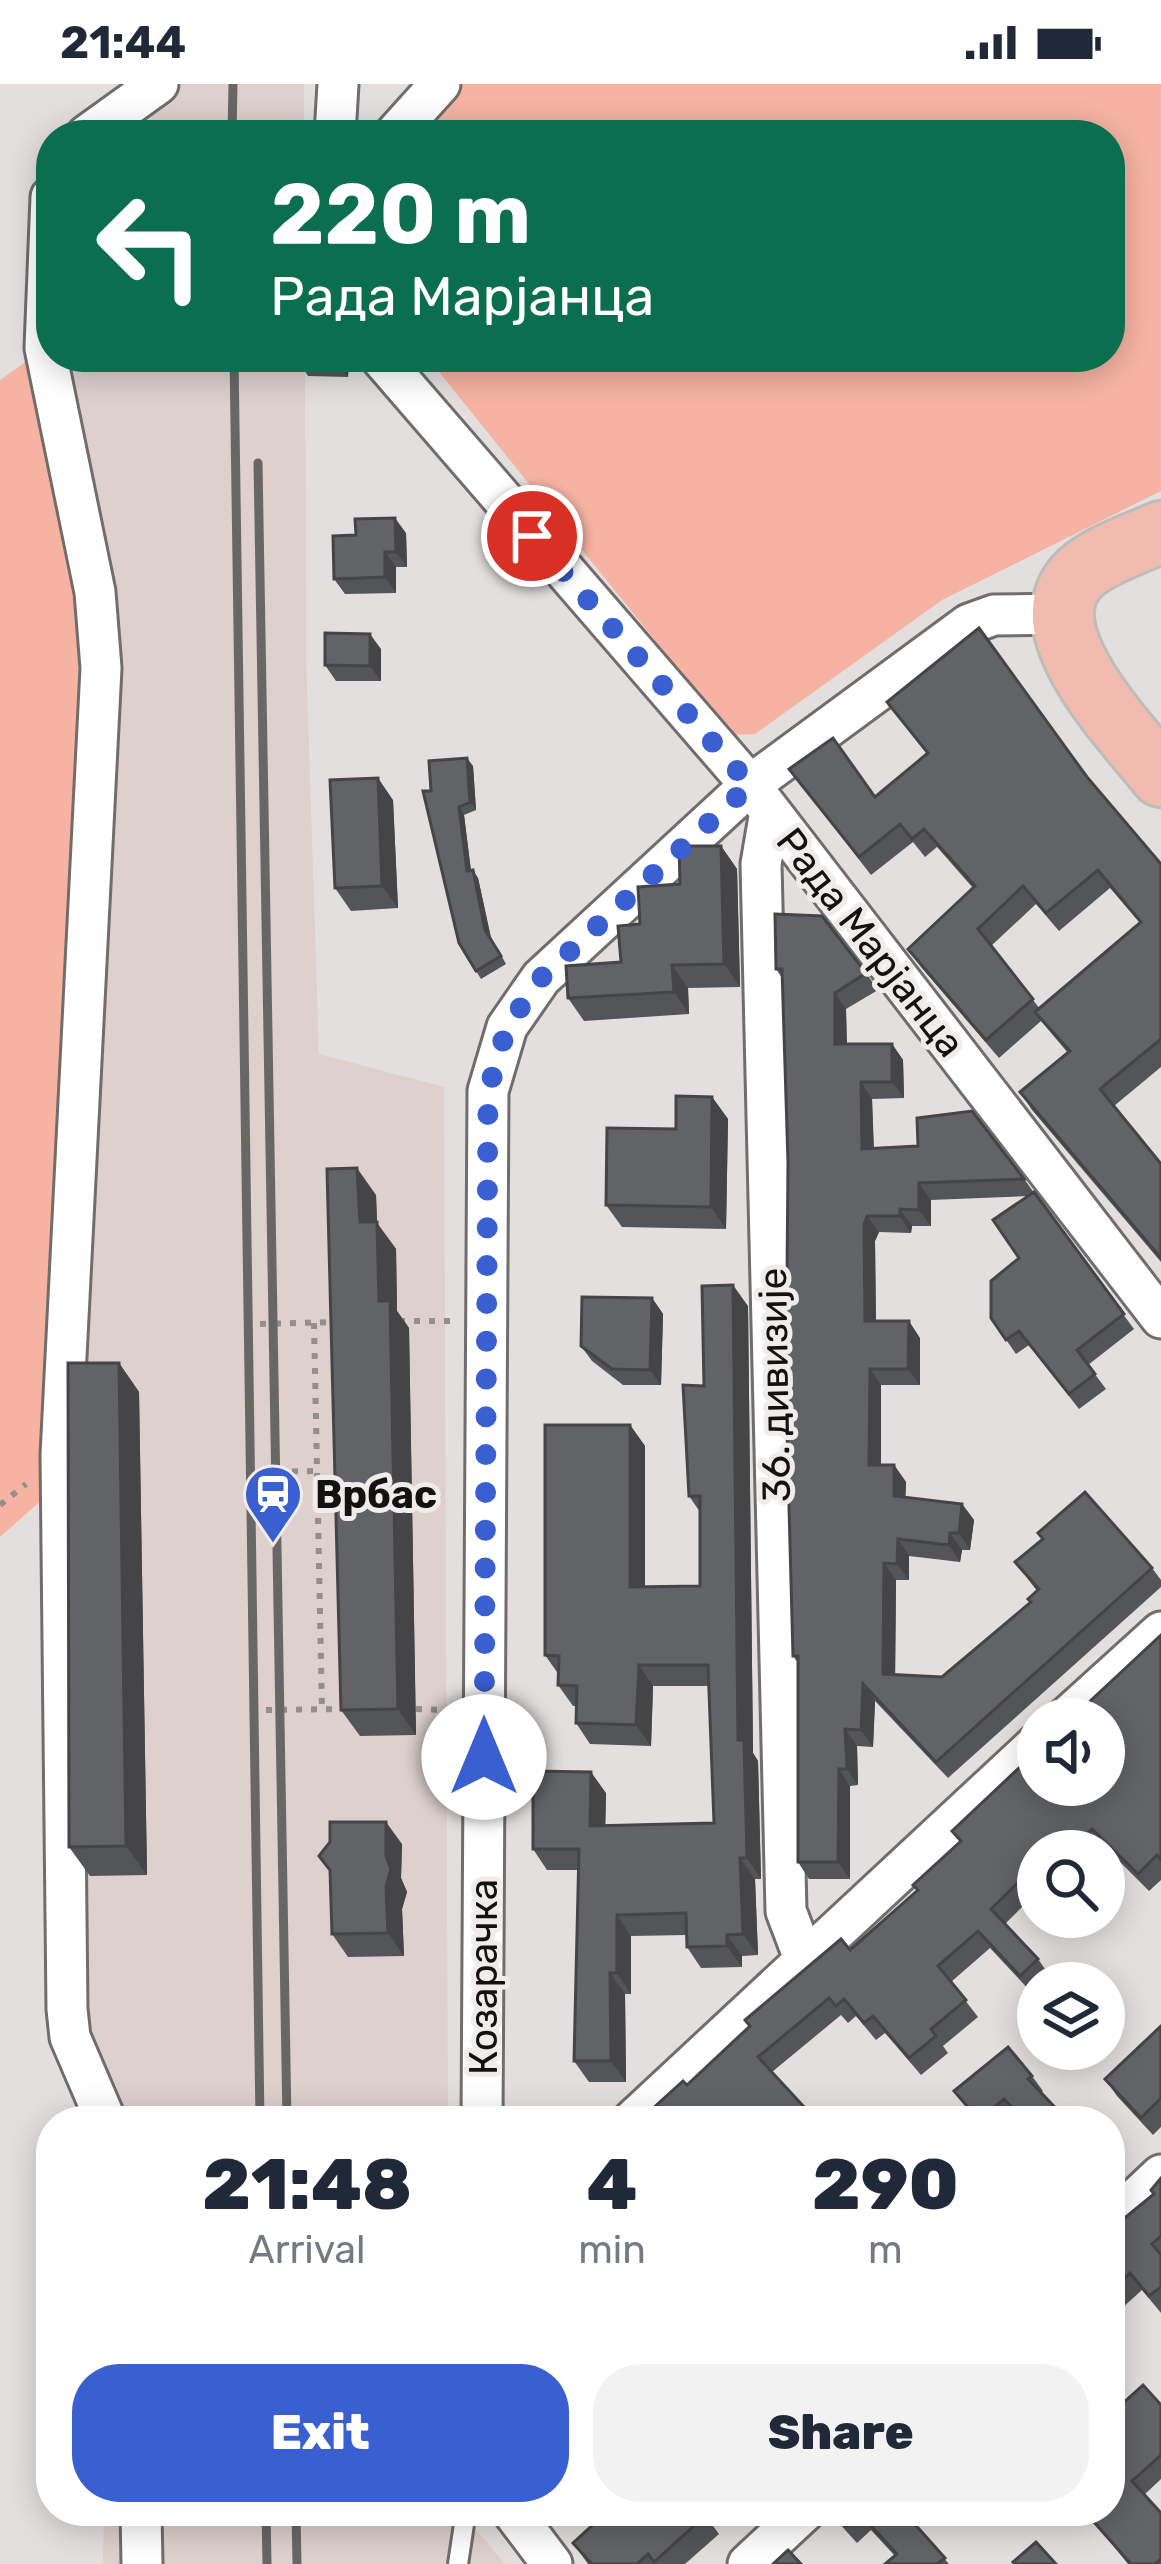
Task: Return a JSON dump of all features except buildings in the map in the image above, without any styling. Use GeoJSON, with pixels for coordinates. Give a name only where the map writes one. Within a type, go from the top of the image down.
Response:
{"type":"FeatureCollection","features":[{"type":"Feature","properties":{"kind":"main road"},"geometry":{"type":"LineString","coordinates":[[1161,532],[1084,570],[1068,595],[1064,614],[1064,638],[1088,684],[1161,776]]}},
{"type":"Feature","properties":{"kind":"street"},"geometry":{"type":"LineString","coordinates":[[108,120],[158,84]]}},
{"type":"Feature","properties":{"kind":"street"},"geometry":{"type":"LineString","coordinates":[[336,120],[338,84]]}},
{"type":"Feature","properties":{"kind":"street"},"geometry":{"type":"LineString","coordinates":[[408,120],[440,84]]}},
{"type":"Feature","properties":{"kind":"street"},"geometry":{"type":"LineString","coordinates":[[50,372],[95,592],[101,668],[61,1455],[67,2009],[70,2037],[100,2106]]}},
{"type":"Feature","properties":{"kind":"street","name":"Рада Марјанца"},"geometry":{"type":"LineString","coordinates":[[393,372],[760,798],[1161,1318]]}},
{"type":"Feature","properties":{"kind":"street","name":"Козарачка"},"geometry":{"type":"LineString","coordinates":[[482,2106],[488,1091],[507,1027],[541,978],[969,624],[994,615],[1064,614]]}},
{"type":"Feature","properties":{"kind":"street","name":"36. дивизије"},"geometry":{"type":"LineString","coordinates":[[760,798],[786,1911],[803,1956]]}},
{"type":"Feature","properties":{"kind":"street"},"geometry":{"type":"LineString","coordinates":[[1088,1698],[1161,1632]]}},
{"type":"Feature","properties":{"kind":"street"},"geometry":{"type":"LineString","coordinates":[[648,2106],[803,1956],[1017,1762]]}},
{"type":"Feature","properties":{"kind":"street"},"geometry":{"type":"LineString","coordinates":[[1125,2209],[1161,2174]]}},
{"type":"Feature","properties":{"kind":"street"},"geometry":{"type":"LineString","coordinates":[[141,2526],[142,2564]]}},
{"type":"Feature","properties":{"kind":"street"},"geometry":{"type":"LineString","coordinates":[[523,2526],[552,2564]]}},
{"type":"Feature","properties":{"kind":"street"},"geometry":{"type":"LineString","coordinates":[[748,2564],[789,2526]]}},
{"type":"Feature","properties":{"kind":"lane"},"geometry":{"type":"LineString","coordinates":[[458,2564],[464,2526]]}},
{"type":"Feature","properties":{"kind":"path"},"geometry":{"type":"LineString","coordinates":[[378,1322],[486,1320]]}},
{"type":"Feature","properties":{"kind":"path"},"geometry":{"type":"LineString","coordinates":[[260,1324],[357,1322]]}},
{"type":"Feature","properties":{"kind":"path"},"geometry":{"type":"LineString","coordinates":[[314,1323],[322,1710]]}},
{"type":"Feature","properties":{"kind":"path"},"geometry":{"type":"LineString","coordinates":[[262,1472],[317,1471]]}},
{"type":"Feature","properties":{"kind":"path"},"geometry":{"type":"LineString","coordinates":[[266,1710],[359,1709]]}},
{"type":"Feature","properties":{"kind":"shaded area"},"geometry":{"type":"Polygon","coordinates":[[[158,84],[304,84],[304,120],[108,120],[158,84]]]}},
{"type":"Feature","properties":{"kind":"shaded area"},"geometry":{"type":"Polygon","coordinates":[[[456,84],[1161,84],[1161,491],[942,600],[755,734],[731,735],[439,372],[1125,372],[1125,120],[423,120],[456,84]]]}},
{"type":"Feature","properties":{"kind":"shaded area"},"geometry":{"type":"Polygon","coordinates":[[[36,354],[36,372],[50,372],[95,592],[62,1482],[0,1537],[0,380],[36,354]]]}},
{"type":"Feature","properties":{"kind":"shaded area"},"geometry":{"type":"Polygon","coordinates":[[[51,372],[305,372],[306,656],[319,1054],[444,1087],[448,2106],[80,2106],[67,2009],[51,372]]]}},
{"type":"Feature","properties":{"kind":"shaded area"},"geometry":{"type":"Polygon","coordinates":[[[104,2526],[473,2526],[505,2564],[103,2564],[104,2526]]]}},
{"type":"Feature","properties":{"kind":"railway"},"geometry":{"type":"LineString","coordinates":[[232,120],[233,84]]}},
{"type":"Feature","properties":{"kind":"railway"},"geometry":{"type":"LineString","coordinates":[[234,372],[260,2106]]}},
{"type":"Feature","properties":{"kind":"railway"},"geometry":{"type":"LineString","coordinates":[[258,463],[287,2106]]}},
{"type":"Feature","properties":{"kind":"railway"},"geometry":{"type":"LineString","coordinates":[[266,2526],[267,2564]]}},
{"type":"Feature","properties":{"kind":"railway"},"geometry":{"type":"LineString","coordinates":[[296,2526],[297,2564]]}},
{"type":"Feature","properties":{"kind":"place","name":"Врбас"},"geometry":{"type":"Point","coordinates":[273,1545]}},
{"type":"Feature","properties":{"kind":"route"},"geometry":{"type":"LineString","coordinates":[[484,1757],[488,1091],[496,1057],[522,1000],[541,978],[750,785],[532,536]]}}]}
